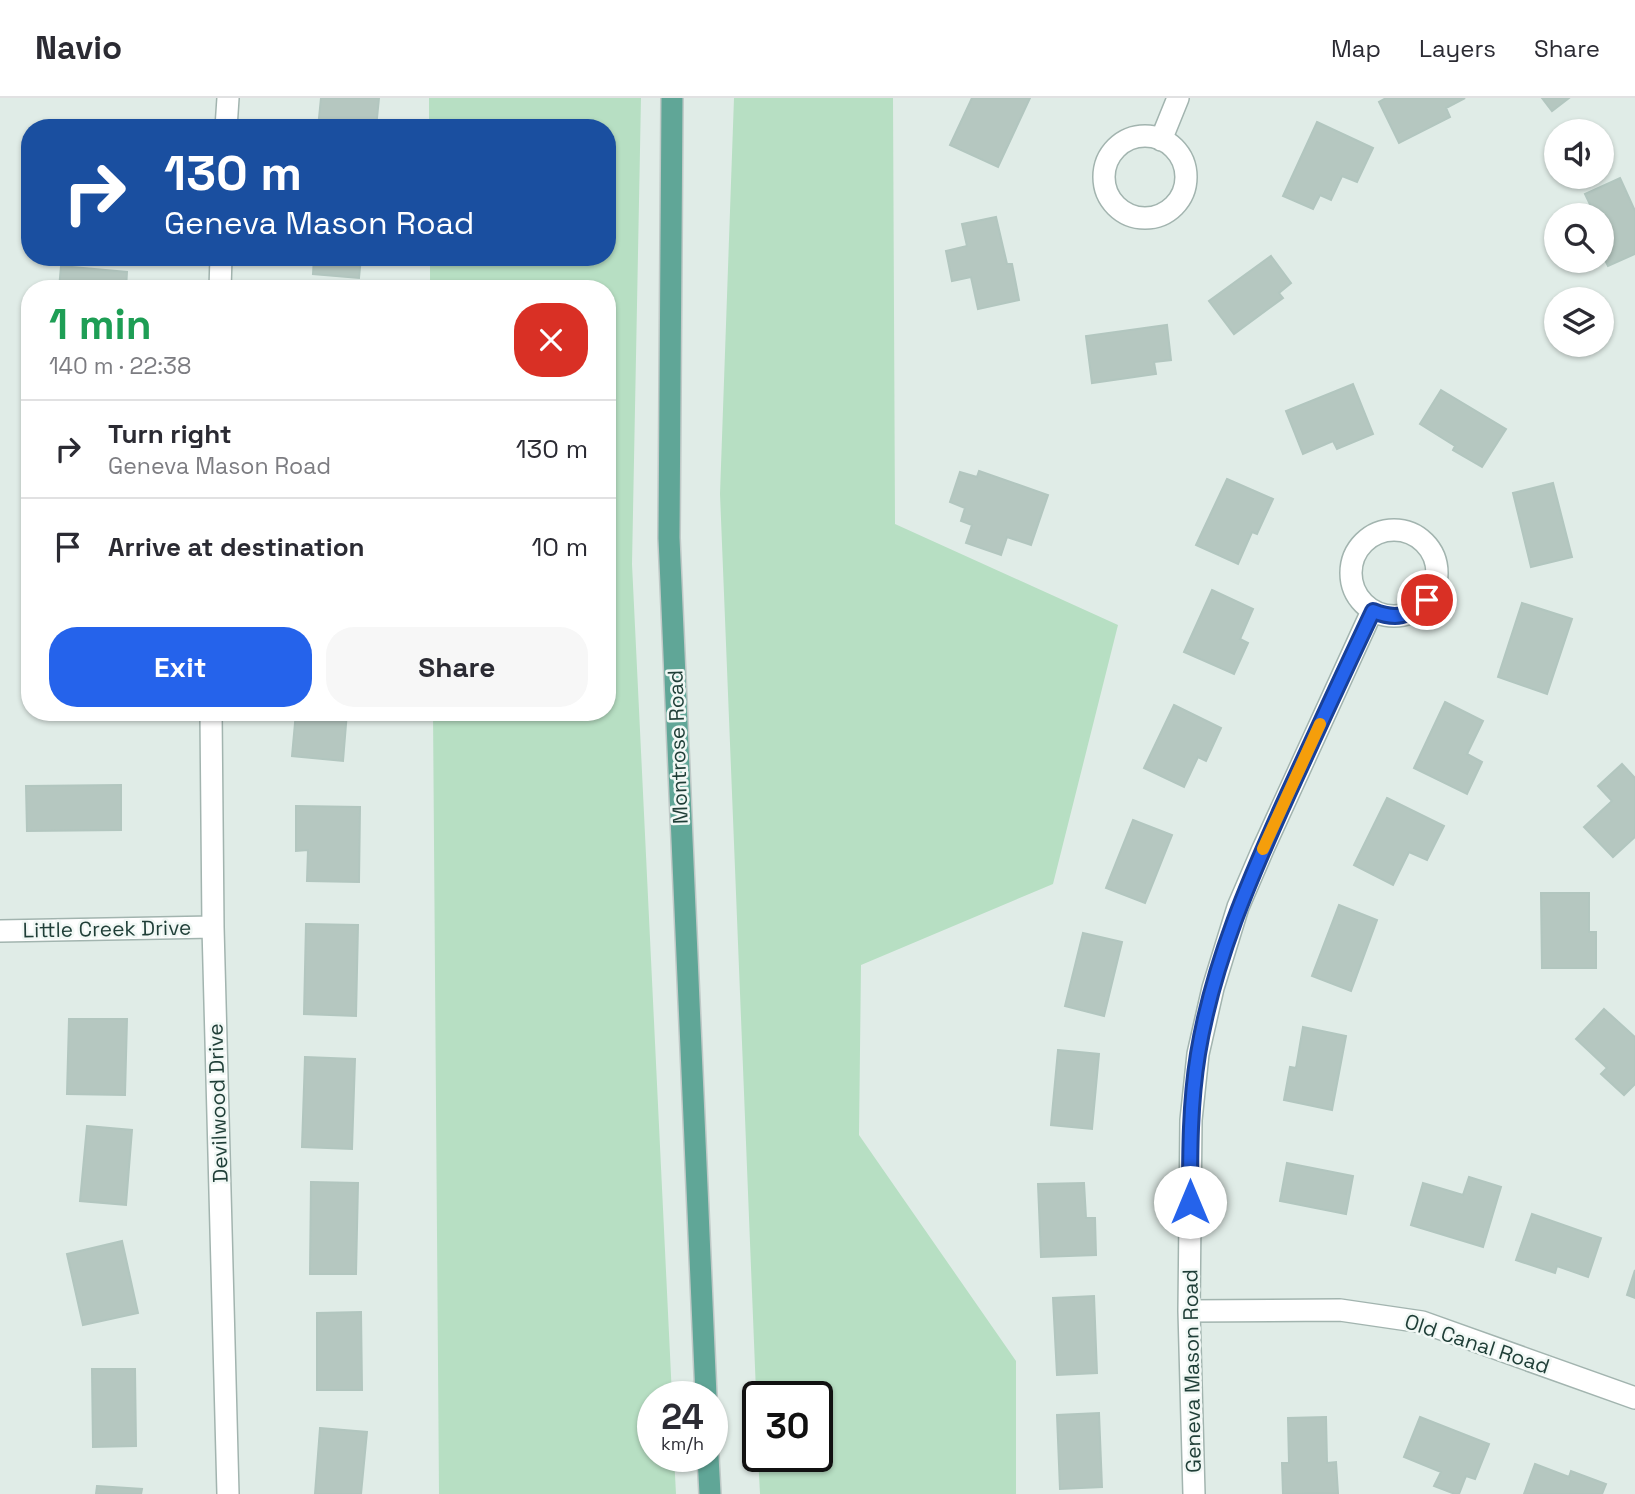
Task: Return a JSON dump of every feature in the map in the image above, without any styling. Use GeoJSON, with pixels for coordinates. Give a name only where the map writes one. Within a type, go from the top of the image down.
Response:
{"type":"FeatureCollection","features":[{"type":"Feature","properties":{"kind":"main road","name":"Montrose Road"},"geometry":{"type":"LineString","coordinates":[[672,98],[669,538],[705,1381]]}},
{"type":"Feature","properties":{"kind":"main road"},"geometry":{"type":"LineString","coordinates":[[709,1472],[710,1494]]}},
{"type":"Feature","properties":{"kind":"street"},"geometry":{"type":"LineString","coordinates":[[227,119],[228,98]]}},
{"type":"Feature","properties":{"kind":"street"},"geometry":{"type":"LineString","coordinates":[[1161,139],[1178,98]]}},
{"type":"Feature","properties":{"kind":"street"},"geometry":{"type":"LineString","coordinates":[[1386,530],[1401,530],[1415,535],[1427,545],[1437,572],[1434,587],[1427,600],[1416,610],[1402,616],[1387,616],[1373,611],[1361,601],[1353,588],[1350,573],[1356,552],[1371,536],[1386,530]]}},
{"type":"Feature","properties":{"kind":"street","name":"Geneva Mason Road"},"geometry":{"type":"LineString","coordinates":[[1194,1494],[1189,1311],[1191,1120],[1198,1054],[1213,988],[1238,907],[1373,611]]}},
{"type":"Feature","properties":{"kind":"street","name":"Devilwood Drive"},"geometry":{"type":"LineString","coordinates":[[211,721],[213,927],[228,1494]]}},
{"type":"Feature","properties":{"kind":"street","name":"Little Creek Drive"},"geometry":{"type":"LineString","coordinates":[[0,932],[213,927]]}},
{"type":"Feature","properties":{"kind":"street","name":"Old Canal Road"},"geometry":{"type":"LineString","coordinates":[[1189,1311],[1340,1310],[1422,1322],[1635,1398]]}},
{"type":"Feature","properties":{"kind":"green space"},"geometry":{"type":"Polygon","coordinates":[[[429,98],[641,98],[632,564],[671,1381],[637,1381],[637,1472],[675,1472],[676,1494],[439,1494],[433,721],[616,721],[616,280],[430,280],[430,266],[616,266],[616,119],[429,119],[429,98]]]}},
{"type":"Feature","properties":{"kind":"green space"},"geometry":{"type":"Polygon","coordinates":[[[734,98],[893,98],[895,524],[1118,625],[1053,884],[861,965],[859,1135],[1016,1361],[1016,1494],[760,1494],[759,1472],[833,1472],[833,1381],[756,1381],[720,494],[734,98]]]}},
{"type":"Feature","properties":{"kind":"building"},"geometry":{"type":"Polygon","coordinates":[[[321,98],[379,98],[377,119],[319,119],[321,98]]]}},
{"type":"Feature","properties":{"kind":"building"},"geometry":{"type":"Polygon","coordinates":[[[972,98],[1030,98],[998,167],[950,145],[972,98]]]}},
{"type":"Feature","properties":{"kind":"building"},"geometry":{"type":"Polygon","coordinates":[[[1386,98],[1465,98],[1446,108],[1450,117],[1399,143],[1379,102],[1386,98]]]}},
{"type":"Feature","properties":{"kind":"building"},"geometry":{"type":"Polygon","coordinates":[[[1542,98],[1569,98],[1552,111],[1542,98]]]}},
{"type":"Feature","properties":{"kind":"building"},"geometry":{"type":"Polygon","coordinates":[[[1317,122],[1373,148],[1357,182],[1342,176],[1331,200],[1320,195],[1313,209],[1283,196],[1317,122]]]}},
{"type":"Feature","properties":{"kind":"building"},"geometry":{"type":"Polygon","coordinates":[[[1620,178],[1635,211],[1635,254],[1614,263],[1614,203],[1589,203],[1585,194],[1596,189],[1614,189],[1614,181],[1620,178]]]}},
{"type":"Feature","properties":{"kind":"building"},"geometry":{"type":"Polygon","coordinates":[[[996,217],[1007,264],[1012,264],[1019,300],[978,309],[971,277],[952,281],[946,251],[967,246],[962,224],[996,217]]]}},
{"type":"Feature","properties":{"kind":"building"},"geometry":{"type":"Polygon","coordinates":[[[1271,256],[1291,283],[1279,293],[1283,298],[1234,334],[1209,301],[1271,256]]]}},
{"type":"Feature","properties":{"kind":"building"},"geometry":{"type":"Polygon","coordinates":[[[61,266],[127,272],[127,280],[60,280],[61,266]]]}},
{"type":"Feature","properties":{"kind":"building"},"geometry":{"type":"Polygon","coordinates":[[[313,266],[360,266],[359,278],[313,274],[313,266]]]}},
{"type":"Feature","properties":{"kind":"building"},"geometry":{"type":"Polygon","coordinates":[[[1167,325],[1171,360],[1154,362],[1156,374],[1092,383],[1086,336],[1167,325]]]}},
{"type":"Feature","properties":{"kind":"building"},"geometry":{"type":"Polygon","coordinates":[[[1353,384],[1373,434],[1337,449],[1333,441],[1303,454],[1286,411],[1353,384]]]}},
{"type":"Feature","properties":{"kind":"building"},"geometry":{"type":"Polygon","coordinates":[[[1441,390],[1506,429],[1482,467],[1453,450],[1455,446],[1420,424],[1441,390]]]}},
{"type":"Feature","properties":{"kind":"building"},"geometry":{"type":"Polygon","coordinates":[[[979,471],[1048,495],[1031,545],[1007,537],[1001,555],[966,543],[972,525],[961,521],[965,508],[950,502],[960,472],[977,477],[979,471]]]}},
{"type":"Feature","properties":{"kind":"building"},"geometry":{"type":"Polygon","coordinates":[[[1227,479],[1273,499],[1257,534],[1252,532],[1238,564],[1196,545],[1227,479]]]}},
{"type":"Feature","properties":{"kind":"building"},"geometry":{"type":"Polygon","coordinates":[[[1553,483],[1572,557],[1531,567],[1513,493],[1553,483]]]}},
{"type":"Feature","properties":{"kind":"building"},"geometry":{"type":"Polygon","coordinates":[[[1212,590],[1253,609],[1240,639],[1248,643],[1234,674],[1184,652],[1212,590]]]}},
{"type":"Feature","properties":{"kind":"building"},"geometry":{"type":"Polygon","coordinates":[[[1522,603],[1572,619],[1547,694],[1498,677],[1522,603]]]}},
{"type":"Feature","properties":{"kind":"building"},"geometry":{"type":"Polygon","coordinates":[[[1445,702],[1483,721],[1467,754],[1482,762],[1467,794],[1414,768],[1445,702]]]}},
{"type":"Feature","properties":{"kind":"building"},"geometry":{"type":"Polygon","coordinates":[[[1174,705],[1221,728],[1206,761],[1198,757],[1184,787],[1144,768],[1174,705]]]}},
{"type":"Feature","properties":{"kind":"building"},"geometry":{"type":"Polygon","coordinates":[[[295,721],[346,721],[343,761],[292,756],[295,721]]]}},
{"type":"Feature","properties":{"kind":"building"},"geometry":{"type":"Polygon","coordinates":[[[1622,764],[1635,778],[1635,837],[1613,857],[1584,827],[1612,801],[1598,786],[1622,764]]]}},
{"type":"Feature","properties":{"kind":"building"},"geometry":{"type":"Polygon","coordinates":[[[121,785],[121,830],[27,831],[26,786],[121,785]]]}},
{"type":"Feature","properties":{"kind":"building"},"geometry":{"type":"Polygon","coordinates":[[[1387,798],[1444,826],[1427,860],[1409,852],[1393,885],[1354,865],[1387,798]]]}},
{"type":"Feature","properties":{"kind":"building"},"geometry":{"type":"Polygon","coordinates":[[[296,806],[360,807],[359,882],[307,881],[308,850],[296,851],[296,806]]]}},
{"type":"Feature","properties":{"kind":"building"},"geometry":{"type":"Polygon","coordinates":[[[1133,820],[1172,835],[1145,903],[1106,888],[1133,820]]]}},
{"type":"Feature","properties":{"kind":"building"},"geometry":{"type":"Polygon","coordinates":[[[1541,893],[1589,893],[1589,932],[1596,932],[1596,968],[1542,968],[1541,893]]]}},
{"type":"Feature","properties":{"kind":"building"},"geometry":{"type":"Polygon","coordinates":[[[1339,905],[1377,920],[1351,991],[1312,976],[1339,905]]]}},
{"type":"Feature","properties":{"kind":"building"},"geometry":{"type":"Polygon","coordinates":[[[306,924],[358,925],[356,1016],[304,1014],[306,924]]]}},
{"type":"Feature","properties":{"kind":"building"},"geometry":{"type":"Polygon","coordinates":[[[1083,933],[1122,942],[1104,1016],[1065,1006],[1083,933]]]}},
{"type":"Feature","properties":{"kind":"building"},"geometry":{"type":"Polygon","coordinates":[[[1604,1009],[1635,1037],[1635,1084],[1624,1095],[1601,1074],[1607,1068],[1576,1039],[1604,1009]]]}},
{"type":"Feature","properties":{"kind":"building"},"geometry":{"type":"Polygon","coordinates":[[[69,1019],[127,1019],[125,1095],[67,1094],[69,1019]]]}},
{"type":"Feature","properties":{"kind":"building"},"geometry":{"type":"Polygon","coordinates":[[[1303,1027],[1346,1036],[1332,1110],[1284,1100],[1290,1067],[1296,1068],[1303,1027]]]}},
{"type":"Feature","properties":{"kind":"building"},"geometry":{"type":"Polygon","coordinates":[[[1058,1050],[1099,1054],[1092,1129],[1051,1125],[1058,1050]]]}},
{"type":"Feature","properties":{"kind":"building"},"geometry":{"type":"Polygon","coordinates":[[[305,1057],[355,1059],[352,1149],[302,1147],[305,1057]]]}},
{"type":"Feature","properties":{"kind":"building"},"geometry":{"type":"Polygon","coordinates":[[[87,1126],[132,1130],[126,1205],[80,1201],[87,1126]]]}},
{"type":"Feature","properties":{"kind":"building"},"geometry":{"type":"Polygon","coordinates":[[[1287,1163],[1353,1176],[1346,1214],[1280,1201],[1287,1163]]]}},
{"type":"Feature","properties":{"kind":"building"},"geometry":{"type":"Polygon","coordinates":[[[1469,1177],[1501,1187],[1483,1247],[1411,1225],[1423,1183],[1463,1195],[1469,1177]]]}},
{"type":"Feature","properties":{"kind":"building"},"geometry":{"type":"Polygon","coordinates":[[[311,1182],[358,1183],[356,1274],[310,1274],[311,1182]]]}},
{"type":"Feature","properties":{"kind":"building"},"geometry":{"type":"Polygon","coordinates":[[[1084,1183],[1086,1218],[1095,1218],[1096,1255],[1041,1257],[1038,1184],[1084,1183]]]}},
{"type":"Feature","properties":{"kind":"building"},"geometry":{"type":"Polygon","coordinates":[[[1532,1214],[1601,1238],[1588,1277],[1557,1266],[1555,1273],[1516,1260],[1532,1214]]]}},
{"type":"Feature","properties":{"kind":"building"},"geometry":{"type":"Polygon","coordinates":[[[122,1241],[138,1313],[83,1325],[67,1254],[122,1241]]]}},
{"type":"Feature","properties":{"kind":"building"},"geometry":{"type":"Polygon","coordinates":[[[1635,1270],[1635,1298],[1627,1295],[1635,1270]]]}},
{"type":"Feature","properties":{"kind":"building"},"geometry":{"type":"Polygon","coordinates":[[[1094,1296],[1097,1373],[1057,1375],[1053,1298],[1094,1296]]]}},
{"type":"Feature","properties":{"kind":"building"},"geometry":{"type":"Polygon","coordinates":[[[361,1312],[362,1390],[317,1390],[317,1313],[361,1312]]]}},
{"type":"Feature","properties":{"kind":"building"},"geometry":{"type":"Polygon","coordinates":[[[92,1369],[135,1369],[136,1446],[93,1447],[92,1369]]]}},
{"type":"Feature","properties":{"kind":"building"},"geometry":{"type":"Polygon","coordinates":[[[1099,1413],[1102,1487],[1060,1489],[1057,1415],[1099,1413]]]}},
{"type":"Feature","properties":{"kind":"building"},"geometry":{"type":"Polygon","coordinates":[[[1326,1417],[1327,1463],[1336,1462],[1338,1493],[1283,1494],[1282,1463],[1289,1463],[1288,1418],[1326,1417]]]}},
{"type":"Feature","properties":{"kind":"building"},"geometry":{"type":"Polygon","coordinates":[[[1420,1417],[1489,1444],[1475,1479],[1466,1476],[1459,1494],[1434,1486],[1441,1472],[1404,1457],[1420,1417]]]}},
{"type":"Feature","properties":{"kind":"building"},"geometry":{"type":"Polygon","coordinates":[[[320,1428],[367,1432],[361,1494],[315,1494],[320,1428]]]}},
{"type":"Feature","properties":{"kind":"building"},"geometry":{"type":"Polygon","coordinates":[[[1535,1464],[1569,1477],[1571,1471],[1606,1484],[1602,1494],[1524,1494],[1535,1464]]]}},
{"type":"Feature","properties":{"kind":"building"},"geometry":{"type":"Polygon","coordinates":[[[97,1486],[142,1489],[141,1494],[96,1494],[97,1486]]]}},
{"type":"Feature","properties":{"kind":"slow traffic"},"geometry":{"type":"LineString","coordinates":[[1263,849],[1320,724]]}},
{"type":"Feature","properties":{"kind":"route"},"geometry":{"type":"LineString","coordinates":[[1190,1202],[1191,1120],[1198,1054],[1213,988],[1238,907],[1373,611],[1387,616],[1402,616],[1416,610],[1427,600]]}}]}
